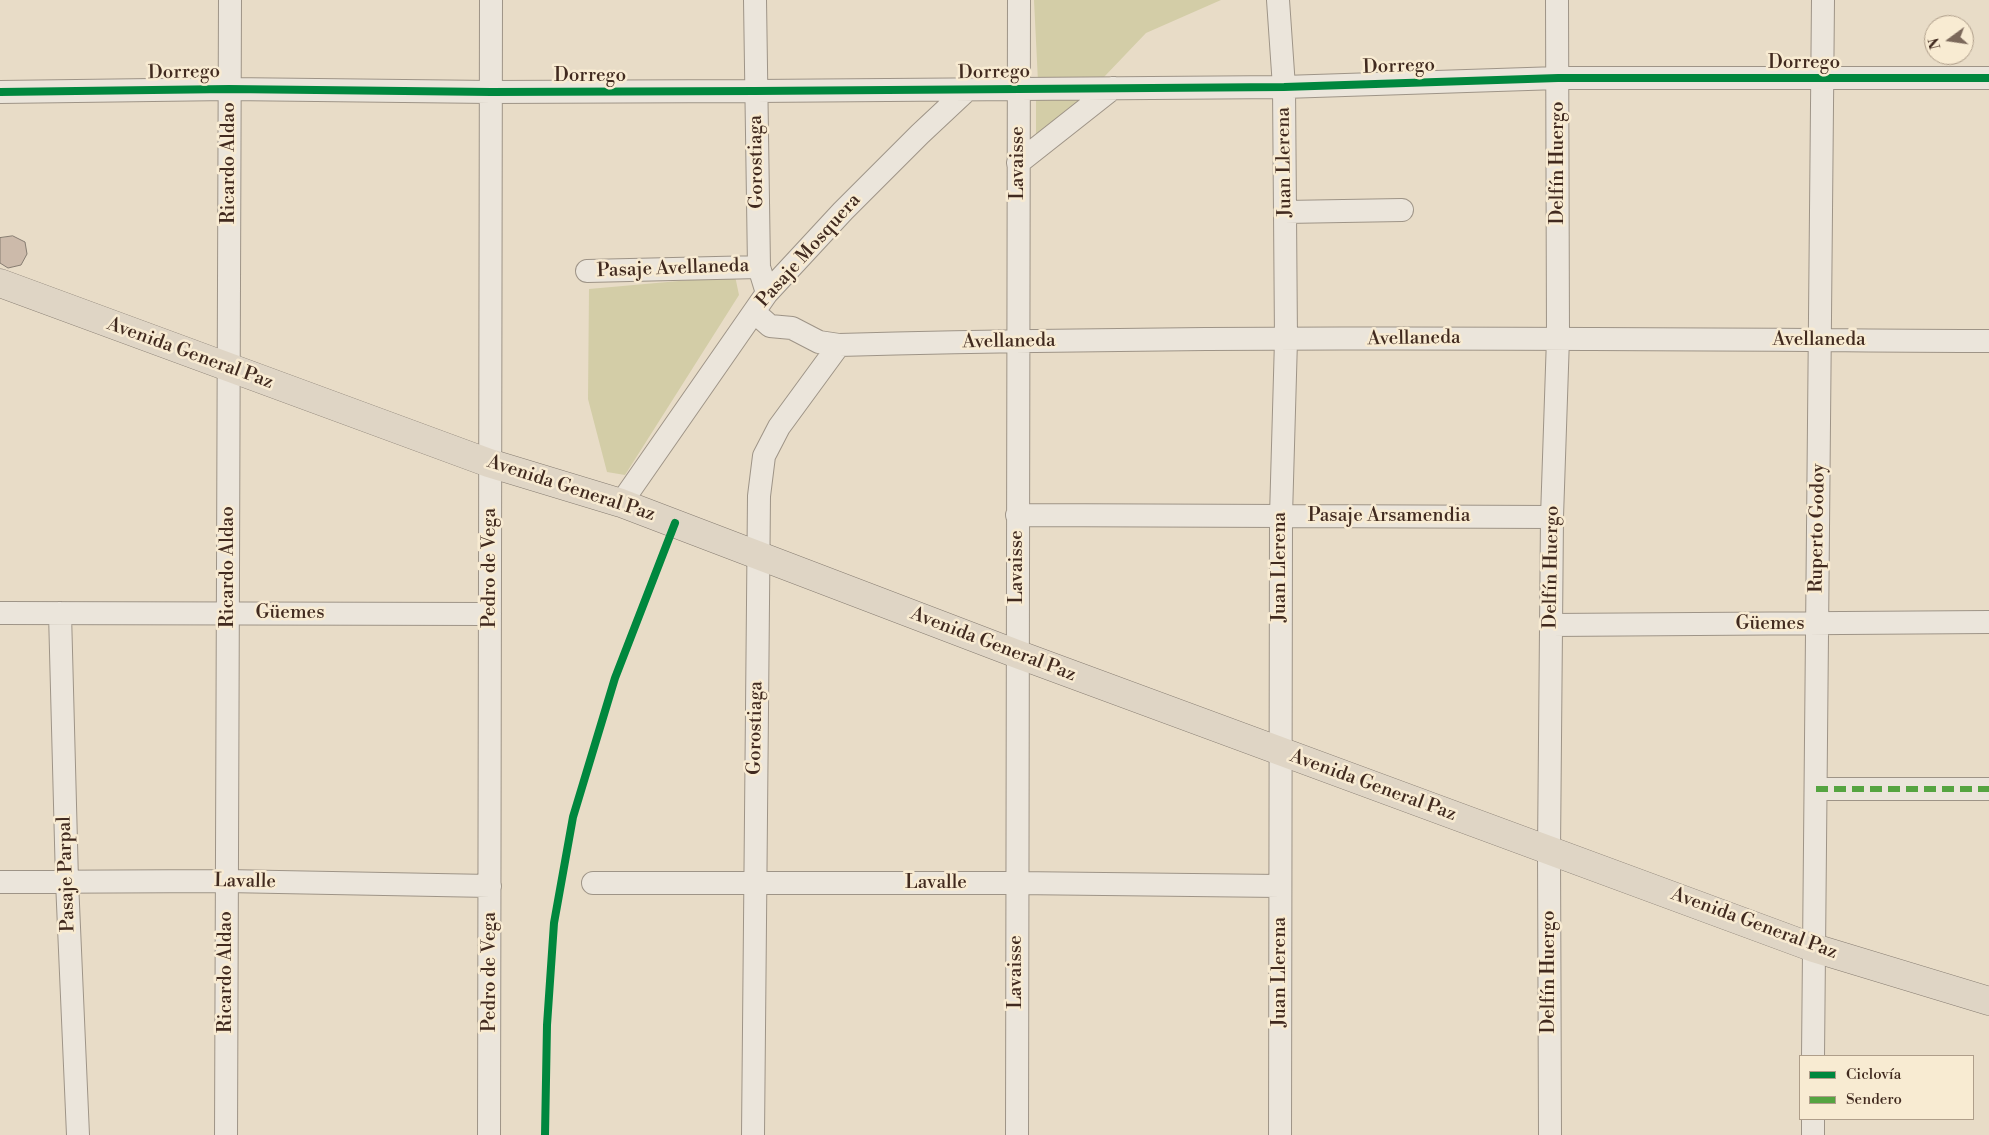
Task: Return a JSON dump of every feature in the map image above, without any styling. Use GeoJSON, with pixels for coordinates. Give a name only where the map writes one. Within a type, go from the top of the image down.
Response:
{"type":"FeatureCollection","features":[{"type":"Feature","properties":{"kind":"main road","name":"Avenida General Paz"},"geometry":{"type":"LineString","coordinates":[[0,283],[229,369],[489,463],[621,503],[1017,654],[1814,948],[1989,1001]]}},
{"type":"Feature","properties":{"kind":"street","name":"Ricardo Aldao"},"geometry":{"type":"LineString","coordinates":[[226,1135],[230,0]]}},
{"type":"Feature","properties":{"kind":"street","name":"Pedro de Vega"},"geometry":{"type":"LineString","coordinates":[[489,1135],[491,0]]}},
{"type":"Feature","properties":{"kind":"street","name":"Gorostiaga"},"geometry":{"type":"LineString","coordinates":[[755,0],[759,267],[767,293]]}},
{"type":"Feature","properties":{"kind":"street","name":"Lavaisse"},"geometry":{"type":"LineString","coordinates":[[1017,1135],[1019,0]]}},
{"type":"Feature","properties":{"kind":"street","name":"Juan Llerena"},"geometry":{"type":"LineString","coordinates":[[1278,0],[1284,87],[1286,340],[1280,516],[1280,1135]]}},
{"type":"Feature","properties":{"kind":"street","name":"Delfín Huergo"},"geometry":{"type":"LineString","coordinates":[[1550,1135],[1549,850],[1552,517],[1558,338],[1557,0]]}},
{"type":"Feature","properties":{"kind":"street","name":"Ruperto Godoy"},"geometry":{"type":"LineString","coordinates":[[1813,1055],[1823,0]]}},
{"type":"Feature","properties":{"kind":"street","name":"Dorrego"},"geometry":{"type":"LineString","coordinates":[[0,92],[229,89],[491,92],[967,90],[1284,87],[1558,78],[1989,78]]}},
{"type":"Feature","properties":{"kind":"street"},"geometry":{"type":"LineString","coordinates":[[1018,163],[1113,88]]}},
{"type":"Feature","properties":{"kind":"street","name":"Pasaje Mosquera"},"geometry":{"type":"LineString","coordinates":[[621,503],[767,293],[850,204],[967,90]]}},
{"type":"Feature","properties":{"kind":"street"},"geometry":{"type":"LineString","coordinates":[[1285,212],[1402,210]]}},
{"type":"Feature","properties":{"kind":"street","name":"Pasaje Avellaneda"},"geometry":{"type":"LineString","coordinates":[[587,271],[759,267]]}},
{"type":"Feature","properties":{"kind":"street","name":"Avellaneda"},"geometry":{"type":"LineString","coordinates":[[754,312],[770,326],[792,328],[819,342],[839,345],[1018,341],[1558,338],[1989,341]]}},
{"type":"Feature","properties":{"kind":"street","name":"Gorostiaga"},"geometry":{"type":"LineString","coordinates":[[753,1135],[759,496],[764,456],[779,426],[839,345]]}},
{"type":"Feature","properties":{"kind":"street","name":"Pasaje Arsamendia"},"geometry":{"type":"LineString","coordinates":[[1017,515],[1552,517]]}},
{"type":"Feature","properties":{"kind":"street","name":"Güemes"},"geometry":{"type":"LineString","coordinates":[[0,612],[490,614]]}},
{"type":"Feature","properties":{"kind":"street","name":"Pasaje Parpal"},"geometry":{"type":"LineString","coordinates":[[60,613],[67,881],[78,1135]]}},
{"type":"Feature","properties":{"kind":"street","name":"Güemes"},"geometry":{"type":"LineString","coordinates":[[1551,625],[1989,622]]}},
{"type":"Feature","properties":{"kind":"street"},"geometry":{"type":"LineString","coordinates":[[1816,789],[1989,789]]}},
{"type":"Feature","properties":{"kind":"street","name":"Lavalle"},"geometry":{"type":"LineString","coordinates":[[0,882],[226,881],[490,886]]}},
{"type":"Feature","properties":{"kind":"street","name":"Lavalle"},"geometry":{"type":"LineString","coordinates":[[593,883],[1016,883],[1280,886]]}},
{"type":"Feature","properties":{"kind":"street"},"geometry":{"type":"LineString","coordinates":[[1813,1120],[1813,1135]]}},
{"type":"Feature","properties":{"kind":"shaded area"},"geometry":{"type":"Polygon","coordinates":[[[1034,0],[1221,0],[1146,33],[1104,77],[1038,82],[1034,0]]]}},
{"type":"Feature","properties":{"kind":"shaded area"},"geometry":{"type":"Polygon","coordinates":[[[1036,98],[1086,98],[1036,139],[1036,98]]]}},
{"type":"Feature","properties":{"kind":"shaded area"},"geometry":{"type":"Polygon","coordinates":[[[735,276],[739,295],[625,475],[607,472],[588,399],[589,289],[735,276]]]}},
{"type":"Feature","properties":{"kind":"building"},"geometry":{"type":"Polygon","coordinates":[[[13,236],[25,242],[27,254],[21,265],[8,268],[0,263],[0,238],[13,236]]]}},
{"type":"Feature","properties":{"kind":"marked path"},"geometry":{"type":"LineString","coordinates":[[1816,789],[1989,789]]}},
{"type":"Feature","properties":{"kind":"cycle path"},"geometry":{"type":"LineString","coordinates":[[0,92],[229,89],[491,92],[755,91],[1284,87],[1558,78],[1989,78]]}},
{"type":"Feature","properties":{"kind":"cycle path"},"geometry":{"type":"LineString","coordinates":[[545,1135],[547,1025],[554,923],[573,817],[615,678],[675,523]]}}]}
